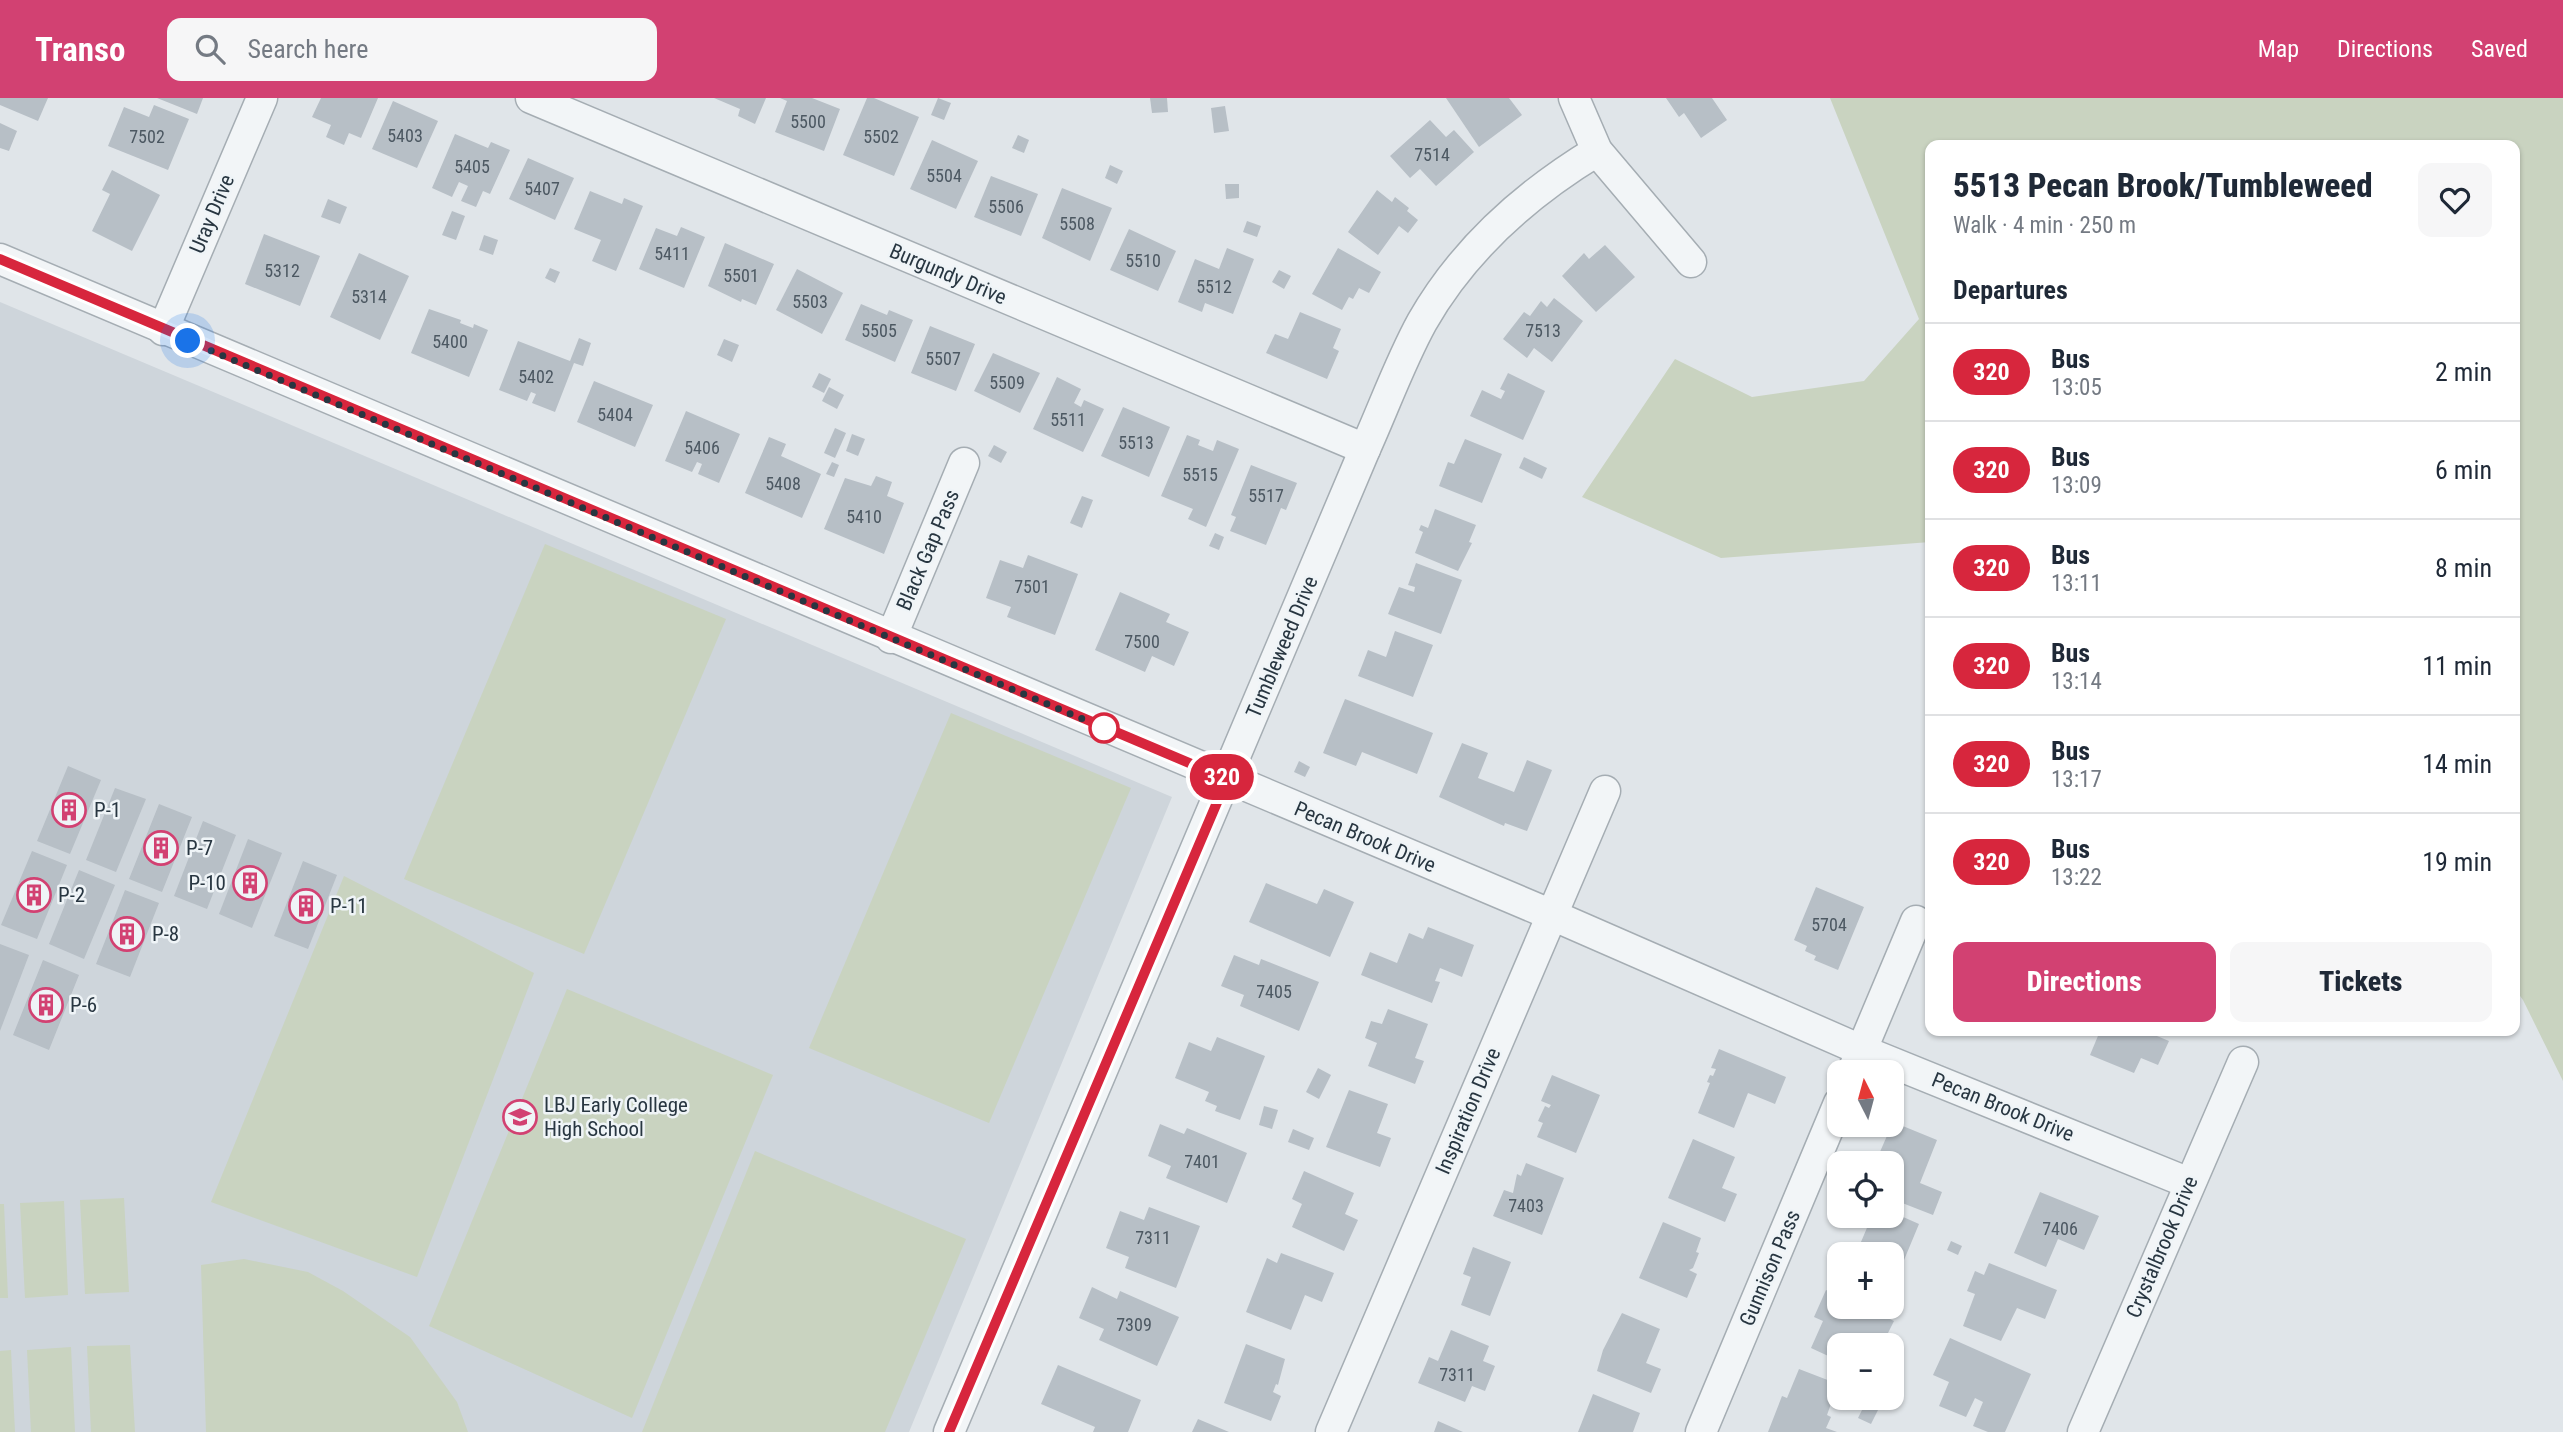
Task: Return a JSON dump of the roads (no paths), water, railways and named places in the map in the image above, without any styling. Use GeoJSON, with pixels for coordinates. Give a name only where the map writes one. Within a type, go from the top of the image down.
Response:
{"type":"FeatureCollection","features":[{"type":"Feature","properties":{"kind":"street","name":"Uray Drive"},"geometry":{"type":"LineString","coordinates":[[163,330],[262,98]]}},
{"type":"Feature","properties":{"kind":"street","name":"Burgundy Drive"},"geometry":{"type":"LineString","coordinates":[[531,98],[1365,449]]}},
{"type":"Feature","properties":{"kind":"street"},"geometry":{"type":"LineString","coordinates":[[1574,98],[1597,151],[1691,262]]}},
{"type":"Feature","properties":{"kind":"street","name":"Tumbleweed Drive"},"geometry":{"type":"LineString","coordinates":[[949,1432],[1365,449],[1421,324],[1466,258],[1502,222],[1569,168],[1597,151]]}},
{"type":"Feature","properties":{"kind":"street","name":"Pecan Brook Drive"},"geometry":{"type":"LineString","coordinates":[[0,260],[1552,915],[1855,1060]]}},
{"type":"Feature","properties":{"kind":"street","name":"Black Gap Pass"},"geometry":{"type":"LineString","coordinates":[[891,638],[964,463]]}},
{"type":"Feature","properties":{"kind":"street","name":"Inspiration Drive"},"geometry":{"type":"LineString","coordinates":[[1331,1432],[1605,791]]}},
{"type":"Feature","properties":{"kind":"street"},"geometry":{"type":"LineString","coordinates":[[1857,1060],[1916,921]]}},
{"type":"Feature","properties":{"kind":"street","name":"Crystalbrook Drive"},"geometry":{"type":"LineString","coordinates":[[2083,1432],[2243,1062]]}},
{"type":"Feature","properties":{"kind":"street","name":"Pecan Brook Drive"},"geometry":{"type":"LineString","coordinates":[[1904,1078],[2189,1183]]}},
{"type":"Feature","properties":{"kind":"street","name":"Gunnison Pass"},"geometry":{"type":"LineString","coordinates":[[1701,1432],[1827,1132]]}},
{"type":"Feature","properties":{"kind":"place","name":"P-1"},"geometry":{"type":"Point","coordinates":[69,810]}},
{"type":"Feature","properties":{"kind":"place","name":"P-7"},"geometry":{"type":"Point","coordinates":[161,848]}},
{"type":"Feature","properties":{"kind":"place","name":"P-10"},"geometry":{"type":"Point","coordinates":[250,883]}},
{"type":"Feature","properties":{"kind":"place","name":"P-2"},"geometry":{"type":"Point","coordinates":[34,895]}},
{"type":"Feature","properties":{"kind":"place","name":"P-11"},"geometry":{"type":"Point","coordinates":[306,906]}},
{"type":"Feature","properties":{"kind":"place","name":"P-8"},"geometry":{"type":"Point","coordinates":[127,934]}},
{"type":"Feature","properties":{"kind":"place","name":"P-6"},"geometry":{"type":"Point","coordinates":[46,1005]}},
{"type":"Feature","properties":{"kind":"place","name":"LBJ Early College High School"},"geometry":{"type":"Point","coordinates":[520,1117]}}]}
